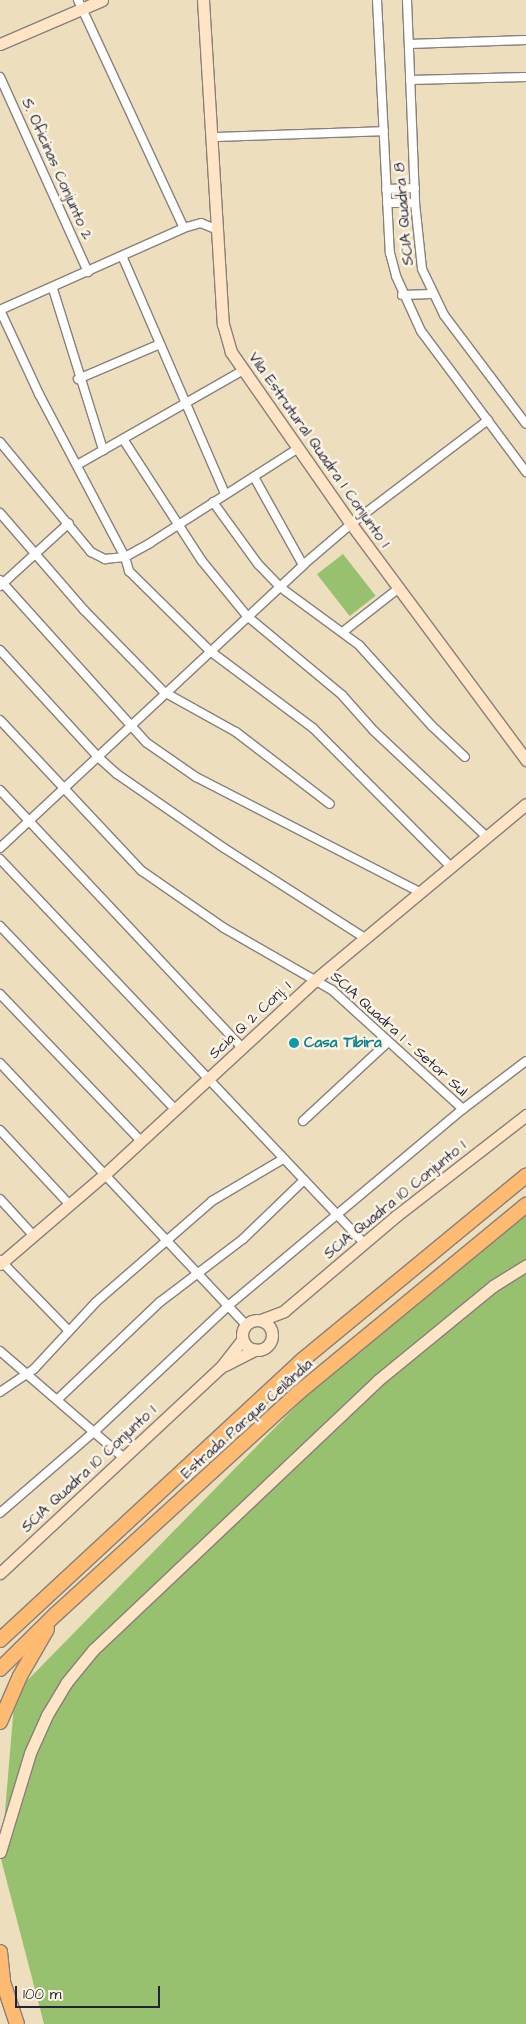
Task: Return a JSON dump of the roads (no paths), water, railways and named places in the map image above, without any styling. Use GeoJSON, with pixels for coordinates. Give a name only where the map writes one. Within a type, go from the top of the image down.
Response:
{"type":"FeatureCollection","features":[{"type":"Feature","properties":{"kind":"highway","name":"Estrada Parque Ceilândia"},"geometry":{"type":"LineString","coordinates":[[0,1640],[300,1362],[526,1176]]}},
{"type":"Feature","properties":{"kind":"highway","name":"Estrada Parque Ceilândia"},"geometry":{"type":"LineString","coordinates":[[0,1669],[56,1614],[298,1393],[526,1205]]}},
{"type":"Feature","properties":{"kind":"highway"},"geometry":{"type":"LineString","coordinates":[[0,1722],[20,1676],[56,1614]]}},
{"type":"Feature","properties":{"kind":"highway"},"geometry":{"type":"LineString","coordinates":[[0,1952],[3,1982],[17,2024]]}},
{"type":"Feature","properties":{"kind":"street"},"geometry":{"type":"LineString","coordinates":[[0,44],[80,5],[102,0]]}},
{"type":"Feature","properties":{"kind":"street","name":"Vila Estrutural Quadra 1 Conjunto 1"},"geometry":{"type":"LineString","coordinates":[[203,0],[223,324],[242,371],[351,524],[524,756]]}},
{"type":"Feature","properties":{"kind":"street"},"geometry":{"type":"LineString","coordinates":[[376,0],[390,253],[402,295],[426,338],[526,472]]}},
{"type":"Feature","properties":{"kind":"street","name":"SCIA Quadra 8"},"geometry":{"type":"LineString","coordinates":[[407,0],[418,253],[432,294],[444,315],[526,424]]}},
{"type":"Feature","properties":{"kind":"street"},"geometry":{"type":"LineString","coordinates":[[80,5],[184,228]]}},
{"type":"Feature","properties":{"kind":"street"},"geometry":{"type":"LineString","coordinates":[[409,44],[526,40]]}},
{"type":"Feature","properties":{"kind":"street","name":"S. Oficinas Conjunto 2"},"geometry":{"type":"LineString","coordinates":[[0,77],[88,272]]}},
{"type":"Feature","properties":{"kind":"street"},"geometry":{"type":"LineString","coordinates":[[410,80],[526,77]]}},
{"type":"Feature","properties":{"kind":"street"},"geometry":{"type":"LineString","coordinates":[[212,137],[384,130]]}},
{"type":"Feature","properties":{"kind":"street"},"geometry":{"type":"LineString","coordinates":[[386,189],[415,188]]}},
{"type":"Feature","properties":{"kind":"street"},"geometry":{"type":"LineString","coordinates":[[387,203],[415,203]]}},
{"type":"Feature","properties":{"kind":"street"},"geometry":{"type":"LineString","coordinates":[[218,230],[201,223],[184,228],[123,258],[0,310],[39,394],[125,556],[129,571],[210,651],[313,728],[450,866]]}},
{"type":"Feature","properties":{"kind":"street"},"geometry":{"type":"LineString","coordinates":[[123,258],[226,494]]}},
{"type":"Feature","properties":{"kind":"street"},"geometry":{"type":"LineString","coordinates":[[53,288],[78,379],[103,450]]}},
{"type":"Feature","properties":{"kind":"street"},"geometry":{"type":"LineString","coordinates":[[402,295],[432,294]]}},
{"type":"Feature","properties":{"kind":"street"},"geometry":{"type":"LineString","coordinates":[[78,379],[160,344]]}},
{"type":"Feature","properties":{"kind":"street"},"geometry":{"type":"LineString","coordinates":[[77,465],[242,371]]}},
{"type":"Feature","properties":{"kind":"street"},"geometry":{"type":"LineString","coordinates":[[0,848],[64,790],[164,692],[303,565],[351,524],[488,420]]}},
{"type":"Feature","properties":{"kind":"street"},"geometry":{"type":"LineString","coordinates":[[123,439],[218,583],[247,616],[342,696],[374,731],[486,837]]}},
{"type":"Feature","properties":{"kind":"street"},"geometry":{"type":"LineString","coordinates":[[0,442],[69,523],[91,552],[100,559],[125,556],[180,525],[297,449]]}},
{"type":"Feature","properties":{"kind":"street"},"geometry":{"type":"LineString","coordinates":[[254,477],[303,565]]}},
{"type":"Feature","properties":{"kind":"street"},"geometry":{"type":"LineString","coordinates":[[213,502],[258,564],[280,587],[344,631],[432,726],[465,756]]}},
{"type":"Feature","properties":{"kind":"street"},"geometry":{"type":"LineString","coordinates":[[0,513],[84,610],[164,692],[236,732],[330,804]]}},
{"type":"Feature","properties":{"kind":"street"},"geometry":{"type":"LineString","coordinates":[[69,523],[1,583],[130,726],[147,743],[196,777],[420,892]]}},
{"type":"Feature","properties":{"kind":"street"},"geometry":{"type":"LineString","coordinates":[[344,631],[399,588]]}},
{"type":"Feature","properties":{"kind":"street"},"geometry":{"type":"LineString","coordinates":[[0,650],[98,757],[224,848],[365,938]]}},
{"type":"Feature","properties":{"kind":"street","name":"SCIA Quadra 1 - Setor Sul"},"geometry":{"type":"LineString","coordinates":[[0,720],[64,790],[142,870],[175,896],[224,928],[316,979],[463,1109]]}},
{"type":"Feature","properties":{"kind":"street"},"geometry":{"type":"LineString","coordinates":[[0,790],[242,1048]]}},
{"type":"Feature","properties":{"kind":"street","name":"Scia Q 2 Conj. 1"},"geometry":{"type":"LineString","coordinates":[[1,1262],[105,1174],[316,979],[526,804]]}},
{"type":"Feature","properties":{"kind":"street"},"geometry":{"type":"LineString","coordinates":[[0,859],[364,1243]]}},
{"type":"Feature","properties":{"kind":"street"},"geometry":{"type":"LineString","coordinates":[[0,926],[176,1109]]}},
{"type":"Feature","properties":{"kind":"street"},"geometry":{"type":"LineString","coordinates":[[0,994],[141,1141]]}},
{"type":"Feature","properties":{"kind":"street"},"geometry":{"type":"LineString","coordinates":[[303,1121],[387,1042]]}},
{"type":"Feature","properties":{"kind":"street"},"geometry":{"type":"LineString","coordinates":[[0,1513],[95,1431],[228,1306],[463,1109],[526,1061]]}},
{"type":"Feature","properties":{"kind":"street"},"geometry":{"type":"LineString","coordinates":[[0,1062],[168,1239],[246,1325]]}},
{"type":"Feature","properties":{"kind":"street","name":"SCIA Quadra 10 Conjunto 1"},"geometry":{"type":"LineString","coordinates":[[261,1320],[284,1311],[364,1243],[526,1115]]}},
{"type":"Feature","properties":{"kind":"street"},"geometry":{"type":"LineString","coordinates":[[0,1130],[69,1204]]}},
{"type":"Feature","properties":{"kind":"street"},"geometry":{"type":"LineString","coordinates":[[0,1392],[34,1369],[96,1302],[212,1201],[283,1159]]}},
{"type":"Feature","properties":{"kind":"street"},"geometry":{"type":"LineString","coordinates":[[58,1399],[160,1302],[243,1239],[304,1180]]}},
{"type":"Feature","properties":{"kind":"street"},"geometry":{"type":"LineString","coordinates":[[0,1199],[33,1235]]}},
{"type":"Feature","properties":{"kind":"street"},"geometry":{"type":"LineString","coordinates":[[1,1262],[69,1331]]}},
{"type":"Feature","properties":{"kind":"street"},"geometry":{"type":"LineString","coordinates":[[0,1852],[30,1753],[47,1715],[66,1683],[93,1650],[377,1381],[493,1286],[526,1265]]}},
{"type":"Feature","properties":{"kind":"street","name":"SCIA Quadra 10 Conjunto 1"},"geometry":{"type":"LineString","coordinates":[[272,1332],[284,1311]]}},
{"type":"Feature","properties":{"kind":"street"},"geometry":{"type":"LineString","coordinates":[[261,1320],[268,1324],[272,1332],[265,1347],[254,1350],[246,1347],[242,1340],[246,1325],[261,1320]]}},
{"type":"Feature","properties":{"kind":"street","name":"SCIA Quadra 10 Conjunto 1"},"geometry":{"type":"LineString","coordinates":[[0,1573],[123,1456],[221,1367],[242,1340]]}},
{"type":"Feature","properties":{"kind":"street","name":"SCIA Quadra 10 Conjunto 1"},"geometry":{"type":"LineString","coordinates":[[221,1367],[254,1350]]}},
{"type":"Feature","properties":{"kind":"street"},"geometry":{"type":"LineString","coordinates":[[0,1351],[123,1456]]}},
{"type":"Feature","properties":{"kind":"place","name":"Casa Tibira"},"geometry":{"type":"Point","coordinates":[294,1043]}}]}
